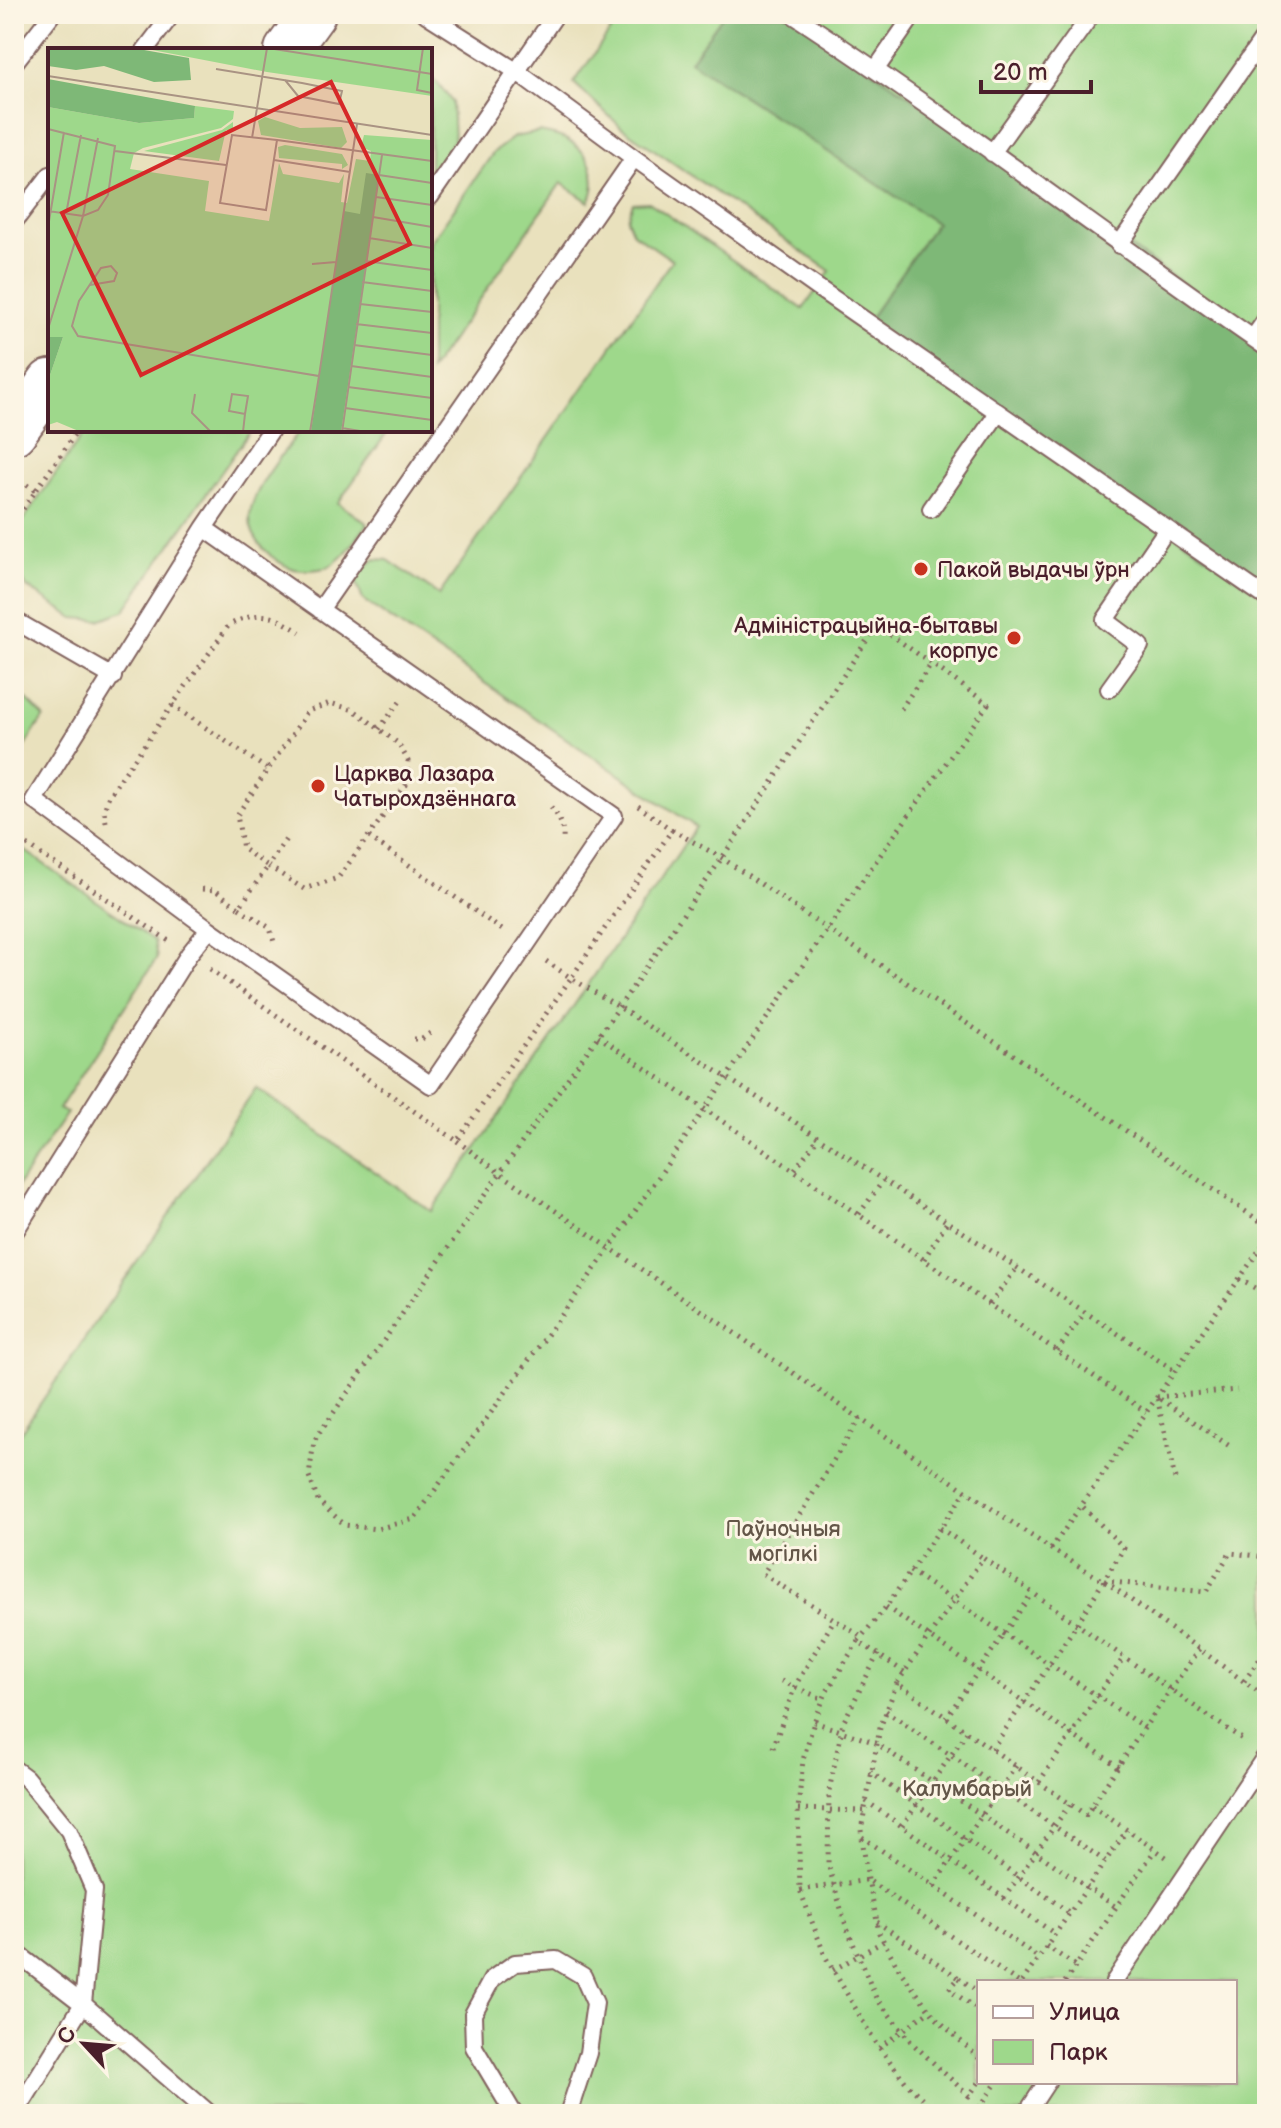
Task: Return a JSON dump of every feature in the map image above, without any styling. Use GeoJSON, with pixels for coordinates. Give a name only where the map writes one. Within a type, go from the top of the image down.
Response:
{"type":"FeatureCollection","features":[{"type":"Feature","properties":{"kind":"main road"},"geometry":{"type":"LineString","coordinates":[[288,48],[313,14]]}},
{"type":"Feature","properties":{"kind":"main road"},"geometry":{"type":"LineString","coordinates":[[14,432],[48,385]]}},
{"type":"Feature","properties":{"kind":"lane"},"geometry":{"type":"LineString","coordinates":[[14,63],[52,14]]}},
{"type":"Feature","properties":{"kind":"lane"},"geometry":{"type":"LineString","coordinates":[[147,48],[170,17],[166,14]]}},
{"type":"Feature","properties":{"kind":"lane"},"geometry":{"type":"LineString","coordinates":[[426,14],[516,71],[634,158],[1267,598]]}},
{"type":"Feature","properties":{"kind":"lane"},"geometry":{"type":"LineString","coordinates":[[432,194],[556,14]]}},
{"type":"Feature","properties":{"kind":"lane"},"geometry":{"type":"LineString","coordinates":[[792,14],[876,69],[1260,343],[1267,318]]}},
{"type":"Feature","properties":{"kind":"lane"},"geometry":{"type":"LineString","coordinates":[[876,69],[914,14]]}},
{"type":"Feature","properties":{"kind":"lane"},"geometry":{"type":"LineString","coordinates":[[992,153],[1092,14]]}},
{"type":"Feature","properties":{"kind":"lane"},"geometry":{"type":"LineString","coordinates":[[1119,245],[1267,33]]}},
{"type":"Feature","properties":{"kind":"lane"},"geometry":{"type":"LineString","coordinates":[[320,610],[634,158]]}},
{"type":"Feature","properties":{"kind":"lane"},"geometry":{"type":"LineString","coordinates":[[14,222],[48,178]]}},
{"type":"Feature","properties":{"kind":"lane"},"geometry":{"type":"LineString","coordinates":[[931,509],[998,413]]}},
{"type":"Feature","properties":{"kind":"lane"},"geometry":{"type":"LineString","coordinates":[[204,528],[614,816],[431,1085],[209,929],[34,800],[204,528],[270,432]]}},
{"type":"Feature","properties":{"kind":"lane"},"geometry":{"type":"LineString","coordinates":[[1109,689],[1140,646],[1105,620],[1167,529]]}},
{"type":"Feature","properties":{"kind":"lane"},"geometry":{"type":"LineString","coordinates":[[14,620],[113,677]]}},
{"type":"Feature","properties":{"kind":"lane"},"geometry":{"type":"LineString","coordinates":[[14,1233],[189,954],[209,929]]}},
{"type":"Feature","properties":{"kind":"lane"},"geometry":{"type":"LineString","coordinates":[[1115,1980],[1267,1754]]}},
{"type":"Feature","properties":{"kind":"lane"},"geometry":{"type":"LineString","coordinates":[[14,1769],[26,1778],[69,1831],[94,1890],[83,2004],[16,2108]]}},
{"type":"Feature","properties":{"kind":"lane"},"geometry":{"type":"LineString","coordinates":[[14,1951],[83,2004],[210,2114]]}},
{"type":"Feature","properties":{"kind":"lane"},"geometry":{"type":"LineString","coordinates":[[514,2114],[474,2047],[473,2014],[492,1979],[515,1963],[556,1960],[583,1976],[595,2003],[588,2053],[568,2114]]}},
{"type":"Feature","properties":{"kind":"lane"},"geometry":{"type":"LineString","coordinates":[[1026,2114],[1046,2084]]}},
{"type":"Feature","properties":{"kind":"path"},"geometry":{"type":"LineString","coordinates":[[14,522],[77,432]]}},
{"type":"Feature","properties":{"kind":"path"},"geometry":{"type":"LineString","coordinates":[[14,475],[35,491]]}},
{"type":"Feature","properties":{"kind":"path"},"geometry":{"type":"LineString","coordinates":[[107,827],[104,811],[109,795],[229,625],[247,615],[266,615],[301,632]]}},
{"type":"Feature","properties":{"kind":"path"},"geometry":{"type":"LineString","coordinates":[[877,625],[932,664],[988,704],[827,930],[610,1248],[414,1519],[377,1529],[345,1525],[318,1501],[309,1476],[314,1441],[722,858],[877,625]]}},
{"type":"Feature","properties":{"kind":"path"},"geometry":{"type":"LineString","coordinates":[[901,709],[932,664]]}},
{"type":"Feature","properties":{"kind":"path"},"geometry":{"type":"LineString","coordinates":[[379,729],[401,700],[412,707]]}},
{"type":"Feature","properties":{"kind":"path"},"geometry":{"type":"LineString","coordinates":[[330,703],[354,710],[399,744],[408,761],[406,785],[338,878],[304,889],[243,849],[237,815],[268,770],[308,711],[330,703]]}},
{"type":"Feature","properties":{"kind":"path"},"geometry":{"type":"LineString","coordinates":[[172,705],[268,770]]}},
{"type":"Feature","properties":{"kind":"path"},"geometry":{"type":"LineString","coordinates":[[548,803],[564,829],[562,848]]}},
{"type":"Feature","properties":{"kind":"path"},"geometry":{"type":"LineString","coordinates":[[634,803],[672,830],[722,858],[1267,1226]]}},
{"type":"Feature","properties":{"kind":"path"},"geometry":{"type":"LineString","coordinates":[[672,830],[571,978],[1175,1371]]}},
{"type":"Feature","properties":{"kind":"path"},"geometry":{"type":"LineString","coordinates":[[245,899],[288,836]]}},
{"type":"Feature","properties":{"kind":"path"},"geometry":{"type":"LineString","coordinates":[[369,837],[503,932],[512,920]]}},
{"type":"Feature","properties":{"kind":"path"},"geometry":{"type":"LineString","coordinates":[[239,908],[270,928],[277,950]]}},
{"type":"Feature","properties":{"kind":"path"},"geometry":{"type":"LineString","coordinates":[[408,1039],[422,1039],[434,1030]]}},
{"type":"Feature","properties":{"kind":"path"},"geometry":{"type":"LineString","coordinates":[[598,1036],[1146,1412]]}},
{"type":"Feature","properties":{"kind":"path"},"geometry":{"type":"LineString","coordinates":[[795,1169],[818,1138]]}},
{"type":"Feature","properties":{"kind":"path"},"geometry":{"type":"LineString","coordinates":[[457,1141],[1051,1549],[1103,1581],[1267,1698]]}},
{"type":"Feature","properties":{"kind":"path"},"geometry":{"type":"LineString","coordinates":[[859,1214],[883,1181]]}},
{"type":"Feature","properties":{"kind":"path"},"geometry":{"type":"LineString","coordinates":[[924,1259],[947,1222]]}},
{"type":"Feature","properties":{"kind":"path"},"geometry":{"type":"LineString","coordinates":[[1051,1549],[1267,1239]]}},
{"type":"Feature","properties":{"kind":"path"},"geometry":{"type":"LineString","coordinates":[[990,1304],[1017,1268]]}},
{"type":"Feature","properties":{"kind":"path"},"geometry":{"type":"LineString","coordinates":[[1239,1279],[1267,1295]]}},
{"type":"Feature","properties":{"kind":"path"},"geometry":{"type":"LineString","coordinates":[[1057,1351],[1085,1312]]}},
{"type":"Feature","properties":{"kind":"path"},"geometry":{"type":"LineString","coordinates":[[1157,1397],[1237,1390]]}},
{"type":"Feature","properties":{"kind":"path"},"geometry":{"type":"LineString","coordinates":[[1157,1397],[1231,1447]]}},
{"type":"Feature","properties":{"kind":"path"},"geometry":{"type":"LineString","coordinates":[[1157,1397],[1175,1479]]}},
{"type":"Feature","properties":{"kind":"path"},"geometry":{"type":"LineString","coordinates":[[860,1418],[763,1574],[834,1619],[904,1672]]}},
{"type":"Feature","properties":{"kind":"path"},"geometry":{"type":"LineString","coordinates":[[922,2098],[879,2048],[825,1956],[800,1890],[798,1809],[803,1760],[823,1699],[860,1639],[886,1607],[966,1491]]}},
{"type":"Feature","properties":{"kind":"path"},"geometry":{"type":"LineString","coordinates":[[992,1749],[1077,1624],[1124,1548],[1081,1505]]}},
{"type":"Feature","properties":{"kind":"path"},"geometry":{"type":"LineString","coordinates":[[940,1528],[1249,1744]]}},
{"type":"Feature","properties":{"kind":"path"},"geometry":{"type":"LineString","coordinates":[[1103,1581],[1206,1592],[1230,1553],[1267,1557]]}},
{"type":"Feature","properties":{"kind":"path"},"geometry":{"type":"LineString","coordinates":[[977,2056],[930,2010],[900,1971],[879,1933],[861,1830],[876,1743],[897,1683],[983,1558]]}},
{"type":"Feature","properties":{"kind":"path"},"geometry":{"type":"LineString","coordinates":[[910,1571],[1145,1728]]}},
{"type":"Feature","properties":{"kind":"path"},"geometry":{"type":"LineString","coordinates":[[946,1718],[1032,1593]]}},
{"type":"Feature","properties":{"kind":"path"},"geometry":{"type":"LineString","coordinates":[[886,1607],[1119,1767]]}},
{"type":"Feature","properties":{"kind":"path"},"geometry":{"type":"LineString","coordinates":[[773,1748],[795,1686],[834,1619]]}},
{"type":"Feature","properties":{"kind":"path"},"geometry":{"type":"LineString","coordinates":[[897,1683],[1086,1815],[1199,1649]]}},
{"type":"Feature","properties":{"kind":"path"},"geometry":{"type":"LineString","coordinates":[[1244,1681],[1267,1649]]}},
{"type":"Feature","properties":{"kind":"path"},"geometry":{"type":"LineString","coordinates":[[878,1654],[841,1731],[829,1791],[828,1864],[846,1926],[876,1998],[912,2043],[969,2096],[978,2084]]}},
{"type":"Feature","properties":{"kind":"path"},"geometry":{"type":"LineString","coordinates":[[1039,1782],[1124,1657]]}},
{"type":"Feature","properties":{"kind":"path"},"geometry":{"type":"LineString","coordinates":[[781,1681],[823,1699]]}},
{"type":"Feature","properties":{"kind":"path"},"geometry":{"type":"LineString","coordinates":[[886,1711],[1105,1861]]}},
{"type":"Feature","properties":{"kind":"path"},"geometry":{"type":"LineString","coordinates":[[814,1722],[876,1743],[1116,1907]]}},
{"type":"Feature","properties":{"kind":"path"},"geometry":{"type":"LineString","coordinates":[[902,1826],[967,1732]]}},
{"type":"Feature","properties":{"kind":"path"},"geometry":{"type":"LineString","coordinates":[[933,1886],[1016,1766]]}},
{"type":"Feature","properties":{"kind":"path"},"geometry":{"type":"LineString","coordinates":[[870,1772],[1070,1913]]}},
{"type":"Feature","properties":{"kind":"path"},"geometry":{"type":"LineString","coordinates":[[866,1801],[1055,1934]]}},
{"type":"Feature","properties":{"kind":"path"},"geometry":{"type":"LineString","coordinates":[[1004,1898],[1070,1803]]}},
{"type":"Feature","properties":{"kind":"path"},"geometry":{"type":"LineString","coordinates":[[1092,1806],[1169,1859]]}},
{"type":"Feature","properties":{"kind":"path"},"geometry":{"type":"LineString","coordinates":[[798,1809],[864,1811]]}},
{"type":"Feature","properties":{"kind":"path"},"geometry":{"type":"LineString","coordinates":[[1022,1980],[1127,1830]]}},
{"type":"Feature","properties":{"kind":"path"},"geometry":{"type":"LineString","coordinates":[[862,1837],[1039,1958]]}},
{"type":"Feature","properties":{"kind":"path"},"geometry":{"type":"LineString","coordinates":[[1066,1980],[1155,1850]]}},
{"type":"Feature","properties":{"kind":"path"},"geometry":{"type":"LineString","coordinates":[[800,1890],[868,1880],[1017,1980]]}},
{"type":"Feature","properties":{"kind":"path"},"geometry":{"type":"LineString","coordinates":[[877,1921],[977,1991]]}},
{"type":"Feature","properties":{"kind":"path"},"geometry":{"type":"LineString","coordinates":[[833,1970],[884,1941]]}},
{"type":"Feature","properties":{"kind":"path"},"geometry":{"type":"LineString","coordinates":[[1046,1946],[1076,1966]]}},
{"type":"Feature","properties":{"kind":"path"},"geometry":{"type":"LineString","coordinates":[[959,1978],[949,1989],[977,2010]]}},
{"type":"Feature","properties":{"kind":"path"},"geometry":{"type":"LineString","coordinates":[[879,2048],[930,2010]]}},
{"type":"Feature","properties":{"kind":"path"},"geometry":{"type":"LineString","coordinates":[[975,2114],[996,2084]]}},
{"type":"Feature","properties":{"kind":"green space","name":"Паўночныя могілкі"},"geometry":{"type":"Polygon","coordinates":[[[622,14],[1267,14],[1267,2114],[14,2114],[14,1442],[256,1088],[431,1211],[696,827],[363,600],[356,582],[362,569],[375,559],[388,560],[439,595],[672,260],[633,233],[627,219],[633,203],[649,202],[803,309],[830,271],[621,127],[574,83],[622,14]]]}},
{"type":"Feature","properties":{"kind":"green space"},"geometry":{"type":"Polygon","coordinates":[[[724,14],[790,14],[1267,341],[1267,598],[867,322],[936,223],[690,61],[724,14]]]}},
{"type":"Feature","properties":{"kind":"green space"},"geometry":{"type":"Polygon","coordinates":[[[432,78],[452,102],[454,140],[432,171],[432,78]]]}},
{"type":"Feature","properties":{"kind":"green space"},"geometry":{"type":"Polygon","coordinates":[[[540,132],[565,139],[581,150],[593,174],[589,202],[561,183],[432,368],[432,240],[494,152],[514,137],[540,132]]]}},
{"type":"Feature","properties":{"kind":"green space"},"geometry":{"type":"Polygon","coordinates":[[[85,432],[250,432],[124,611],[99,620],[74,618],[27,587],[14,566],[17,529],[85,432]]]}},
{"type":"Feature","properties":{"kind":"green space"},"geometry":{"type":"Polygon","coordinates":[[[299,432],[388,432],[338,503],[368,524],[337,561],[325,568],[294,569],[270,555],[253,533],[250,524],[252,505],[270,471],[299,432]]]}},
{"type":"Feature","properties":{"kind":"green space"},"geometry":{"type":"Polygon","coordinates":[[[14,687],[44,717],[14,762],[14,687]]]}},
{"type":"Feature","properties":{"kind":"green space"},"geometry":{"type":"Polygon","coordinates":[[[14,843],[154,941],[157,958],[59,1109],[67,1113],[14,1191],[14,843]]]}},
{"type":"Feature","properties":{"kind":"place","name":"Пакой выдачы ўрн"},"geometry":{"type":"Point","coordinates":[921,569]}},
{"type":"Feature","properties":{"kind":"place","name":"Адміністрацыйна-бытавы корпус"},"geometry":{"type":"Point","coordinates":[1014,638]}},
{"type":"Feature","properties":{"kind":"place","name":"Царква Лазара Чатырохдзённага"},"geometry":{"type":"Point","coordinates":[318,786]}},
{"type":"Feature","properties":{"kind":"park label","name":"Калумбарый"},"geometry":{"type":"Point","coordinates":[967,1788]}}]}
